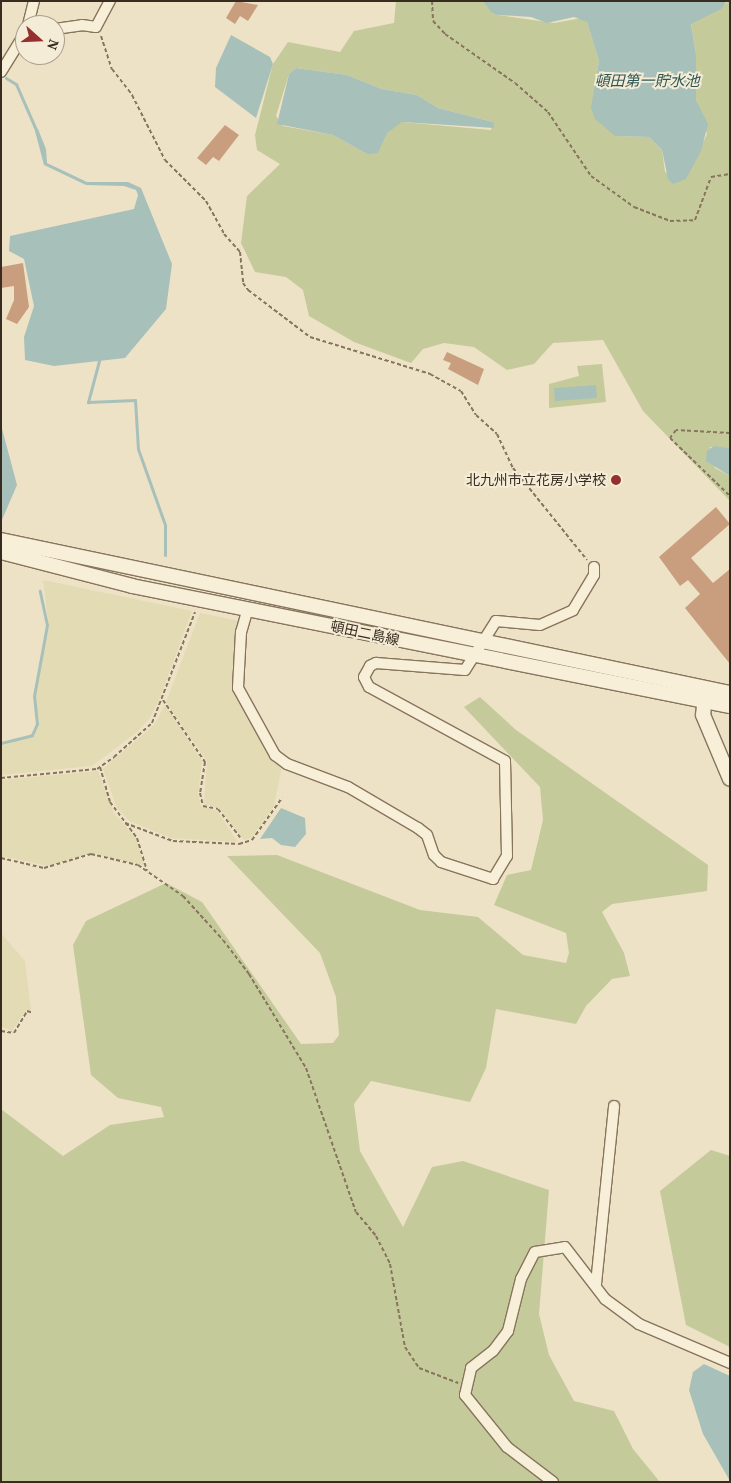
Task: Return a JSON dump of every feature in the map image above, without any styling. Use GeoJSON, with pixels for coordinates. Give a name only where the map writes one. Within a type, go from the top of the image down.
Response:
{"type":"FeatureCollection","features":[{"type":"Feature","properties":{"kind":"main road","name":"頓田二島線"},"geometry":{"type":"LineString","coordinates":[[1,540],[481,643],[705,695],[730,706]]}},
{"type":"Feature","properties":{"kind":"main road","name":"頓田二島線"},"geometry":{"type":"LineString","coordinates":[[1,552],[132,586],[200,598],[472,655],[705,695],[730,693]]}},
{"type":"Feature","properties":{"kind":"main road"},"geometry":{"type":"LineString","coordinates":[[705,695],[703,715],[730,779]]}},
{"type":"Feature","properties":{"kind":"street"},"geometry":{"type":"LineString","coordinates":[[31,15],[34,1]]}},
{"type":"Feature","properties":{"kind":"street"},"geometry":{"type":"LineString","coordinates":[[65,28],[82,25],[96,27],[110,1]]}},
{"type":"Feature","properties":{"kind":"street"},"geometry":{"type":"LineString","coordinates":[[1,72],[15,50]]}},
{"type":"Feature","properties":{"kind":"street"},"geometry":{"type":"LineString","coordinates":[[248,608],[241,632],[238,688],[275,755],[287,764],[356,792],[410,823],[427,835],[434,855],[442,862],[493,879],[507,856],[505,761],[368,686],[364,677],[370,666],[376,663],[466,670],[472,655],[496,621],[540,626],[573,610],[594,575],[594,567]]}},
{"type":"Feature","properties":{"kind":"street"},"geometry":{"type":"LineString","coordinates":[[596,1284],[614,1106]]}},
{"type":"Feature","properties":{"kind":"street"},"geometry":{"type":"LineString","coordinates":[[553,1482],[507,1447],[465,1396],[465,1386],[471,1368],[493,1351],[508,1331],[521,1279],[535,1252],[565,1247],[606,1299],[639,1324],[730,1363]]}},
{"type":"Feature","properties":{"kind":"path"},"geometry":{"type":"LineString","coordinates":[[432,1],[432,21],[445,34],[515,83],[548,112],[591,176],[634,206],[670,221],[694,220],[711,177],[730,174]]}},
{"type":"Feature","properties":{"kind":"path"},"geometry":{"type":"LineString","coordinates":[[96,27],[112,69],[132,95],[164,160],[206,201],[224,234],[240,252],[248,290],[310,337],[430,374],[461,391],[476,415],[497,434],[513,468],[594,567]]}},
{"type":"Feature","properties":{"kind":"path"},"geometry":{"type":"LineString","coordinates":[[730,433],[676,430],[670,438],[730,496]]}},
{"type":"Feature","properties":{"kind":"path"},"geometry":{"type":"LineString","coordinates":[[1,778],[70,773],[100,767],[152,723],[163,700],[200,598]]}},
{"type":"Feature","properties":{"kind":"path"},"geometry":{"type":"LineString","coordinates":[[163,700],[205,762],[200,793],[203,806],[218,809],[240,838]]}},
{"type":"Feature","properties":{"kind":"path"},"geometry":{"type":"LineString","coordinates":[[100,767],[110,802],[140,844],[147,870]]}},
{"type":"Feature","properties":{"kind":"path"},"geometry":{"type":"LineString","coordinates":[[125,823],[173,841],[239,844],[252,840],[282,798]]}},
{"type":"Feature","properties":{"kind":"path"},"geometry":{"type":"LineString","coordinates":[[1,858],[44,868],[91,854],[147,870],[183,896],[249,974],[306,1068],[356,1212],[376,1236],[390,1264],[405,1347],[419,1368],[465,1386]]}},
{"type":"Feature","properties":{"kind":"path"},"geometry":{"type":"LineString","coordinates":[[1,1031],[14,1033],[27,1011],[33,1013]]}},
{"type":"Feature","properties":{"kind":"shaded area"},"geometry":{"type":"Polygon","coordinates":[[[43,580],[192,611],[159,700],[150,718],[137,732],[92,766],[1,775],[1,746],[34,735],[39,726],[35,695],[49,628],[43,580]]]}},
{"type":"Feature","properties":{"kind":"shaded area"},"geometry":{"type":"Polygon","coordinates":[[[200,613],[239,621],[234,690],[271,759],[282,766],[274,806],[251,838],[244,840],[220,809],[204,804],[207,761],[166,702],[200,613]]]}},
{"type":"Feature","properties":{"kind":"shaded area"},"geometry":{"type":"Polygon","coordinates":[[[165,705],[202,761],[198,794],[201,806],[217,811],[238,842],[171,838],[129,821],[117,808],[103,769],[154,725],[165,705]]]}},
{"type":"Feature","properties":{"kind":"shaded area"},"geometry":{"type":"Polygon","coordinates":[[[98,771],[114,813],[136,838],[145,866],[91,853],[48,866],[1,856],[1,780],[98,771]]]}},
{"type":"Feature","properties":{"kind":"shaded area"},"geometry":{"type":"Polygon","coordinates":[[[1,933],[25,961],[31,1011],[26,1010],[12,1031],[1,1026],[1,933]]]}},
{"type":"Feature","properties":{"kind":"green space"},"geometry":{"type":"Polygon","coordinates":[[[396,1],[483,1],[498,15],[554,23],[582,18],[587,22],[599,61],[596,80],[615,136],[649,137],[662,150],[665,172],[686,179],[707,134],[696,100],[696,54],[691,23],[730,1],[730,448],[710,447],[715,468],[730,476],[730,501],[643,411],[603,340],[553,343],[534,364],[507,370],[474,347],[444,343],[423,349],[411,363],[354,342],[309,316],[303,290],[286,277],[255,272],[241,243],[247,196],[280,164],[257,150],[255,135],[273,64],[288,42],[340,52],[354,31],[394,23],[396,1]],[[296,68],[289,74],[276,116],[283,126],[333,135],[367,154],[394,125],[402,122],[491,130],[493,122],[438,108],[417,95],[382,89],[347,75],[296,68]]]}},
{"type":"Feature","properties":{"kind":"green space"},"geometry":{"type":"Polygon","coordinates":[[[602,364],[606,402],[549,408],[549,384],[579,376],[577,366],[602,364]]]}},
{"type":"Feature","properties":{"kind":"green space"},"geometry":{"type":"Polygon","coordinates":[[[480,697],[516,730],[708,865],[707,891],[612,904],[602,912],[624,953],[630,976],[612,979],[586,1006],[576,1024],[496,1009],[486,1068],[470,1102],[371,1081],[354,1104],[360,1151],[403,1227],[432,1167],[463,1161],[549,1190],[539,1314],[549,1355],[574,1401],[614,1411],[633,1449],[660,1482],[1,1482],[1,1109],[63,1156],[110,1125],[164,1117],[161,1107],[118,1098],[91,1075],[73,945],[86,921],[166,883],[202,902],[301,1044],[333,1043],[339,1035],[336,997],[320,953],[227,856],[277,855],[420,910],[478,917],[523,955],[566,963],[569,953],[566,933],[494,905],[507,875],[531,870],[543,820],[540,787],[464,707],[480,697]]]}},
{"type":"Feature","properties":{"kind":"green space"},"geometry":{"type":"Polygon","coordinates":[[[711,1150],[730,1156],[730,1347],[686,1325],[660,1191],[711,1150]]]}},
{"type":"Feature","properties":{"kind":"water","name":"頓田第一貯水池"},"geometry":{"type":"Polygon","coordinates":[[[483,1],[727,1],[721,9],[691,24],[696,54],[696,100],[708,124],[701,151],[686,179],[673,184],[668,179],[662,150],[649,137],[615,136],[595,119],[591,108],[599,61],[587,22],[574,17],[547,23],[531,17],[498,15],[491,12],[483,1]]]}},
{"type":"Feature","properties":{"kind":"water"},"geometry":{"type":"Polygon","coordinates":[[[231,35],[270,57],[273,64],[256,118],[215,87],[216,68],[231,35]]]}},
{"type":"Feature","properties":{"kind":"water"},"geometry":{"type":"Polygon","coordinates":[[[296,68],[347,75],[382,89],[417,95],[438,108],[493,122],[494,128],[402,122],[387,133],[378,153],[367,154],[333,135],[277,124],[289,74],[296,68]]]}},
{"type":"Feature","properties":{"kind":"water"},"geometry":{"type":"Polygon","coordinates":[[[38,129],[46,149],[47,163],[87,182],[128,182],[141,188],[172,264],[166,309],[125,358],[54,366],[25,360],[24,337],[34,306],[24,259],[9,251],[10,236],[134,209],[138,195],[136,190],[124,186],[86,185],[44,165],[35,131],[38,129]]]}},
{"type":"Feature","properties":{"kind":"water"},"geometry":{"type":"Polygon","coordinates":[[[596,385],[597,398],[555,401],[554,388],[596,385]]]}},
{"type":"Feature","properties":{"kind":"water"},"geometry":{"type":"Polygon","coordinates":[[[1,425],[17,485],[1,522],[1,425]]]}},
{"type":"Feature","properties":{"kind":"water"},"geometry":{"type":"Polygon","coordinates":[[[714,446],[730,448],[730,476],[706,461],[707,451],[714,446]]]}},
{"type":"Feature","properties":{"kind":"water"},"geometry":{"type":"Polygon","coordinates":[[[281,808],[305,818],[306,834],[295,847],[281,845],[272,838],[260,839],[281,808]]]}},
{"type":"Feature","properties":{"kind":"water"},"geometry":{"type":"Polygon","coordinates":[[[704,1364],[730,1376],[730,1481],[703,1434],[689,1390],[693,1372],[704,1364]]]}},
{"type":"Feature","properties":{"kind":"building"},"geometry":{"type":"Polygon","coordinates":[[[236,1],[258,5],[248,21],[240,16],[235,24],[226,18],[236,1]]]}},
{"type":"Feature","properties":{"kind":"building"},"geometry":{"type":"Polygon","coordinates":[[[225,125],[239,135],[219,161],[213,157],[206,165],[197,158],[225,125]]]}},
{"type":"Feature","properties":{"kind":"building"},"geometry":{"type":"Polygon","coordinates":[[[23,263],[29,307],[17,324],[6,319],[14,300],[14,286],[1,288],[1,267],[23,263]]]}},
{"type":"Feature","properties":{"kind":"building"},"geometry":{"type":"Polygon","coordinates":[[[447,352],[484,369],[478,385],[448,369],[451,363],[443,360],[447,352]]]}},
{"type":"Feature","properties":{"kind":"building"},"geometry":{"type":"Polygon","coordinates":[[[716,507],[730,524],[691,558],[713,583],[730,569],[730,664],[685,608],[700,594],[688,580],[680,586],[659,557],[716,507]]]}},
{"type":"Feature","properties":{"kind":"waterway"},"geometry":{"type":"LineString","coordinates":[[6,78],[16,84],[37,132]]}},
{"type":"Feature","properties":{"kind":"waterway"},"geometry":{"type":"LineString","coordinates":[[100,357],[88,402],[135,400],[138,449],[165,525],[165,555]]}},
{"type":"Feature","properties":{"kind":"waterway"},"geometry":{"type":"LineString","coordinates":[[1,743],[32,735],[37,724],[34,696],[47,625],[40,591]]}},
{"type":"Feature","properties":{"kind":"place","name":"北九州市立花房小学校"},"geometry":{"type":"Point","coordinates":[616,480]}}]}
